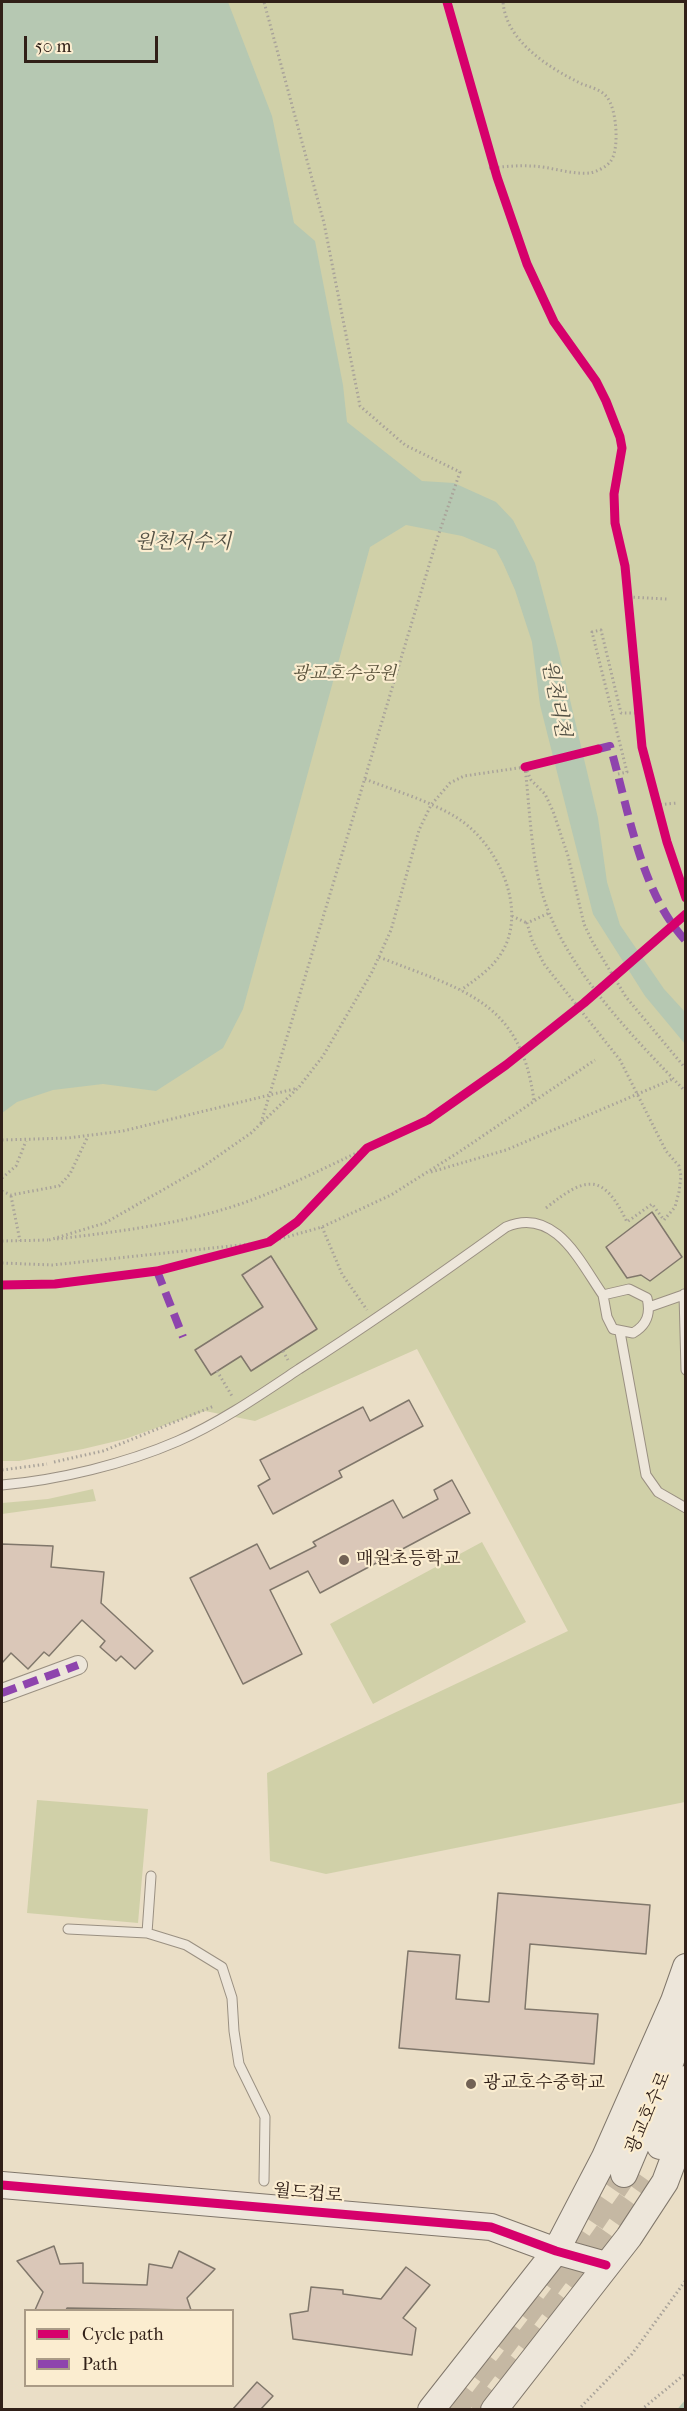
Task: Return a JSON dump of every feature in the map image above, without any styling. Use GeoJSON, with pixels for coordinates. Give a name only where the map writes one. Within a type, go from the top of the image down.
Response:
{"type":"FeatureCollection","features":[{"type":"Feature","properties":{"kind":"main road"},"geometry":{"type":"LineString","coordinates":[[431,2409],[556,2251],[605,2157],[674,2001],[686,1967]]}},
{"type":"Feature","properties":{"kind":"main road","name":"광교호수로"},"geometry":{"type":"LineString","coordinates":[[686,2018],[665,2077],[635,2177],[686,2079]]}},
{"type":"Feature","properties":{"kind":"main road"},"geometry":{"type":"LineString","coordinates":[[494,2409],[629,2237],[665,2182],[686,2126]]}},
{"type":"Feature","properties":{"kind":"main road","name":"월드컵로"},"geometry":{"type":"LineString","coordinates":[[2,2184],[491,2227],[556,2251],[606,2265]]}},
{"type":"Feature","properties":{"kind":"street"},"geometry":{"type":"LineString","coordinates":[[2,1693],[78,1665]]}},
{"type":"Feature","properties":{"kind":"lane"},"geometry":{"type":"LineString","coordinates":[[2,1485],[24,1483],[107,1465],[178,1441],[224,1418],[375,1321],[506,1227],[516,1223],[541,1225],[556,1231],[603,1295],[613,1329],[633,1333],[642,1328],[648,1317],[647,1298],[629,1289],[603,1295]]}},
{"type":"Feature","properties":{"kind":"lane"},"geometry":{"type":"LineString","coordinates":[[649,1307],[685,1294],[686,1370]]}},
{"type":"Feature","properties":{"kind":"lane"},"geometry":{"type":"LineString","coordinates":[[620,1332],[646,1475],[658,1492],[685,1507]]}},
{"type":"Feature","properties":{"kind":"lane"},"geometry":{"type":"LineString","coordinates":[[147,1933],[151,1876]]}},
{"type":"Feature","properties":{"kind":"lane"},"geometry":{"type":"LineString","coordinates":[[68,1929],[147,1933],[186,1945],[222,1967],[232,1998],[234,2031],[240,2064],[265,2117],[264,2181]]}},
{"type":"Feature","properties":{"kind":"path"},"geometry":{"type":"LineString","coordinates":[[261,1123],[437,539],[460,472],[405,444],[360,406],[324,223],[264,2]]}},
{"type":"Feature","properties":{"kind":"path"},"geometry":{"type":"LineString","coordinates":[[489,168],[531,166],[590,173],[602,169],[611,162],[615,150],[615,122],[608,98],[600,91],[568,77],[522,43],[510,29],[504,14],[503,2]]}},
{"type":"Feature","properties":{"kind":"path"},"geometry":{"type":"LineString","coordinates":[[629,597],[667,599]]}},
{"type":"Feature","properties":{"kind":"path"},"geometry":{"type":"LineString","coordinates":[[618,774],[627,772],[592,632],[601,630],[621,713],[640,713]]}},
{"type":"Feature","properties":{"kind":"path"},"geometry":{"type":"LineString","coordinates":[[49,1240],[105,1223],[201,1168],[261,1123],[299,1087],[323,1056],[349,1015],[379,957],[390,930],[418,830],[431,805],[450,783],[464,776],[528,766]]}},
{"type":"Feature","properties":{"kind":"path"},"geometry":{"type":"LineString","coordinates":[[528,766],[539,880],[558,933],[577,966],[686,1092]]}},
{"type":"Feature","properties":{"kind":"path"},"geometry":{"type":"LineString","coordinates":[[528,766],[531,780],[546,794],[553,811],[568,856],[584,924],[592,940],[626,997],[686,1069]]}},
{"type":"Feature","properties":{"kind":"path"},"geometry":{"type":"LineString","coordinates":[[365,779],[431,805],[467,825],[490,852],[507,885],[511,915],[509,937],[502,952],[482,975],[462,990]]}},
{"type":"Feature","properties":{"kind":"path"},"geometry":{"type":"LineString","coordinates":[[656,805],[677,803]]}},
{"type":"Feature","properties":{"kind":"path"},"geometry":{"type":"LineString","coordinates":[[527,923],[549,913]]}},
{"type":"Feature","properties":{"kind":"path"},"geometry":{"type":"LineString","coordinates":[[511,915],[527,923],[532,940],[544,964],[620,1060],[666,1151],[679,1166],[681,1176],[675,1207],[664,1220],[651,1204],[627,1222],[610,1192],[600,1186],[585,1184],[573,1188],[546,1208]]}},
{"type":"Feature","properties":{"kind":"path"},"geometry":{"type":"LineString","coordinates":[[379,957],[462,990],[492,1009],[503,1021],[527,1065],[534,1101]]}},
{"type":"Feature","properties":{"kind":"path"},"geometry":{"type":"LineString","coordinates":[[2,1263],[52,1265],[269,1242],[322,1227],[391,1196],[595,1060]]}},
{"type":"Feature","properties":{"kind":"path"},"geometry":{"type":"LineString","coordinates":[[427,1173],[506,1150],[673,1079]]}},
{"type":"Feature","properties":{"kind":"path"},"geometry":{"type":"LineString","coordinates":[[2,1140],[88,1136],[123,1131],[299,1087]]}},
{"type":"Feature","properties":{"kind":"path"},"geometry":{"type":"LineString","coordinates":[[2,1191],[11,1195],[49,1189],[65,1182],[88,1136]]}},
{"type":"Feature","properties":{"kind":"path"},"geometry":{"type":"LineString","coordinates":[[2,1178],[16,1166],[26,1140]]}},
{"type":"Feature","properties":{"kind":"path"},"geometry":{"type":"LineString","coordinates":[[2,1241],[49,1240],[136,1229],[204,1215],[257,1197],[367,1148]]}},
{"type":"Feature","properties":{"kind":"path"},"geometry":{"type":"LineString","coordinates":[[11,1195],[20,1241]]}},
{"type":"Feature","properties":{"kind":"path"},"geometry":{"type":"LineString","coordinates":[[322,1227],[342,1274],[375,1321]]}},
{"type":"Feature","properties":{"kind":"path"},"geometry":{"type":"LineString","coordinates":[[283,1351],[288,1360]]}},
{"type":"Feature","properties":{"kind":"path"},"geometry":{"type":"LineString","coordinates":[[217,1371],[232,1396]]}},
{"type":"Feature","properties":{"kind":"path"},"geometry":{"type":"LineString","coordinates":[[2,1470],[50,1463],[103,1451],[217,1405]]}},
{"type":"Feature","properties":{"kind":"path"},"geometry":{"type":"LineString","coordinates":[[578,2409],[632,2354],[686,2280]]}},
{"type":"Feature","properties":{"kind":"path"},"geometry":{"type":"LineString","coordinates":[[641,2409],[686,2373]]}},
{"type":"Feature","properties":{"kind":"green space","name":"광교호수공원"},"geometry":{"type":"Polygon","coordinates":[[[2,2],[685,2],[685,1802],[326,1874],[270,1861],[267,1773],[568,1631],[417,1349],[255,1421],[205,1411],[125,1439],[19,1461],[2,1461],[2,2]]]}},
{"type":"Feature","properties":{"kind":"green space"},"geometry":{"type":"Polygon","coordinates":[[[93,1489],[96,1501],[2,1514],[2,1503],[48,1499],[93,1489]]]}},
{"type":"Feature","properties":{"kind":"green space"},"geometry":{"type":"Polygon","coordinates":[[[482,1542],[526,1622],[373,1704],[330,1624],[482,1542]]]}},
{"type":"Feature","properties":{"kind":"green space"},"geometry":{"type":"Polygon","coordinates":[[[37,1800],[148,1809],[138,1923],[27,1913],[37,1800]]]}},
{"type":"Feature","properties":{"kind":"water","name":"원천저수지"},"geometry":{"type":"Polygon","coordinates":[[[2,2],[228,2],[272,116],[294,223],[315,241],[343,385],[347,422],[422,481],[454,483],[496,502],[513,520],[535,563],[558,649],[598,818],[607,882],[620,925],[664,989],[685,1012],[685,1044],[645,996],[593,914],[540,705],[532,642],[515,590],[503,563],[496,550],[462,536],[406,525],[370,547],[243,1009],[223,1048],[156,1091],[103,1084],[53,1090],[17,1102],[2,1113],[2,2]]]}},
{"type":"Feature","properties":{"kind":"building"},"geometry":{"type":"Polygon","coordinates":[[[652,1212],[682,1257],[650,1281],[641,1275],[627,1278],[606,1247],[652,1212]]]}},
{"type":"Feature","properties":{"kind":"building"},"geometry":{"type":"Polygon","coordinates":[[[271,1256],[317,1329],[251,1371],[241,1356],[211,1375],[195,1350],[263,1307],[242,1275],[271,1256]]]}},
{"type":"Feature","properties":{"kind":"building"},"geometry":{"type":"Polygon","coordinates":[[[409,1400],[423,1426],[339,1471],[342,1477],[273,1514],[258,1486],[270,1479],[260,1460],[363,1407],[370,1421],[409,1400]]]}},
{"type":"Feature","properties":{"kind":"building"},"geometry":{"type":"Polygon","coordinates":[[[452,1480],[470,1513],[320,1593],[308,1571],[270,1590],[302,1654],[243,1684],[190,1578],[257,1544],[270,1569],[316,1546],[313,1542],[393,1500],[403,1518],[438,1499],[434,1490],[452,1480]]]}},
{"type":"Feature","properties":{"kind":"building"},"geometry":{"type":"Polygon","coordinates":[[[2,1544],[53,1546],[51,1567],[104,1572],[101,1603],[153,1651],[135,1669],[121,1656],[116,1661],[100,1647],[105,1641],[82,1620],[49,1656],[44,1652],[28,1669],[11,1653],[2,1663],[2,1544]]]}},
{"type":"Feature","properties":{"kind":"building"},"geometry":{"type":"Polygon","coordinates":[[[498,1893],[650,1905],[646,1954],[530,1944],[525,2009],[598,2014],[594,2064],[399,2048],[408,1951],[460,1955],[456,1999],[489,2002],[498,1893]]]}},
{"type":"Feature","properties":{"kind":"building"},"geometry":{"type":"Polygon","coordinates":[[[54,2246],[60,2264],[83,2263],[83,2283],[147,2285],[149,2264],[172,2268],[179,2251],[215,2269],[187,2298],[191,2309],[35,2309],[43,2292],[17,2261],[54,2246]]]}},
{"type":"Feature","properties":{"kind":"building"},"geometry":{"type":"Polygon","coordinates":[[[406,2267],[430,2285],[403,2318],[416,2328],[412,2355],[293,2339],[290,2314],[308,2311],[311,2287],[343,2290],[343,2294],[381,2299],[406,2267]]]}},
{"type":"Feature","properties":{"kind":"building"},"geometry":{"type":"Polygon","coordinates":[[[257,2382],[273,2396],[261,2409],[233,2409],[257,2382]]]}},
{"type":"Feature","properties":{"kind":"waterway","name":"원천리천"},"geometry":{"type":"LineString","coordinates":[[680,2410],[686,2403]]}},
{"type":"Feature","properties":{"kind":"tunnel"},"geometry":{"type":"LineString","coordinates":[[453,2410],[555,2276],[624,2174]]}},
{"type":"Feature","properties":{"kind":"tunnel"},"geometry":{"type":"LineString","coordinates":[[475,2410],[571,2284],[646,2179]]}},
{"type":"Feature","properties":{"kind":"marked path"},"geometry":{"type":"LineString","coordinates":[[598,749],[610,746],[630,823],[647,875],[657,899],[670,921],[686,941]]}},
{"type":"Feature","properties":{"kind":"marked path"},"geometry":{"type":"LineString","coordinates":[[157,1271],[183,1337]]}},
{"type":"Feature","properties":{"kind":"marked path"},"geometry":{"type":"LineString","coordinates":[[2,1693],[78,1665]]}},
{"type":"Feature","properties":{"kind":"cycle path"},"geometry":{"type":"LineString","coordinates":[[447,2],[497,177],[527,264],[554,322],[596,381],[620,437],[622,448],[614,494],[615,523],[625,566],[642,747],[667,842],[686,898]]}},
{"type":"Feature","properties":{"kind":"cycle path"},"geometry":{"type":"LineString","coordinates":[[525,767],[598,749]]}},
{"type":"Feature","properties":{"kind":"cycle path"},"geometry":{"type":"LineString","coordinates":[[2,1285],[55,1284],[157,1271],[269,1242],[297,1222],[367,1148],[428,1120],[506,1065],[584,1003],[686,914]]}},
{"type":"Feature","properties":{"kind":"cycle path"},"geometry":{"type":"LineString","coordinates":[[2,2185],[491,2227],[556,2251],[606,2265]]}},
{"type":"Feature","properties":{"kind":"place","name":"매원초등학교"},"geometry":{"type":"Point","coordinates":[344,1560]}},
{"type":"Feature","properties":{"kind":"place","name":"광교호수중학교"},"geometry":{"type":"Point","coordinates":[471,2084]}}]}
